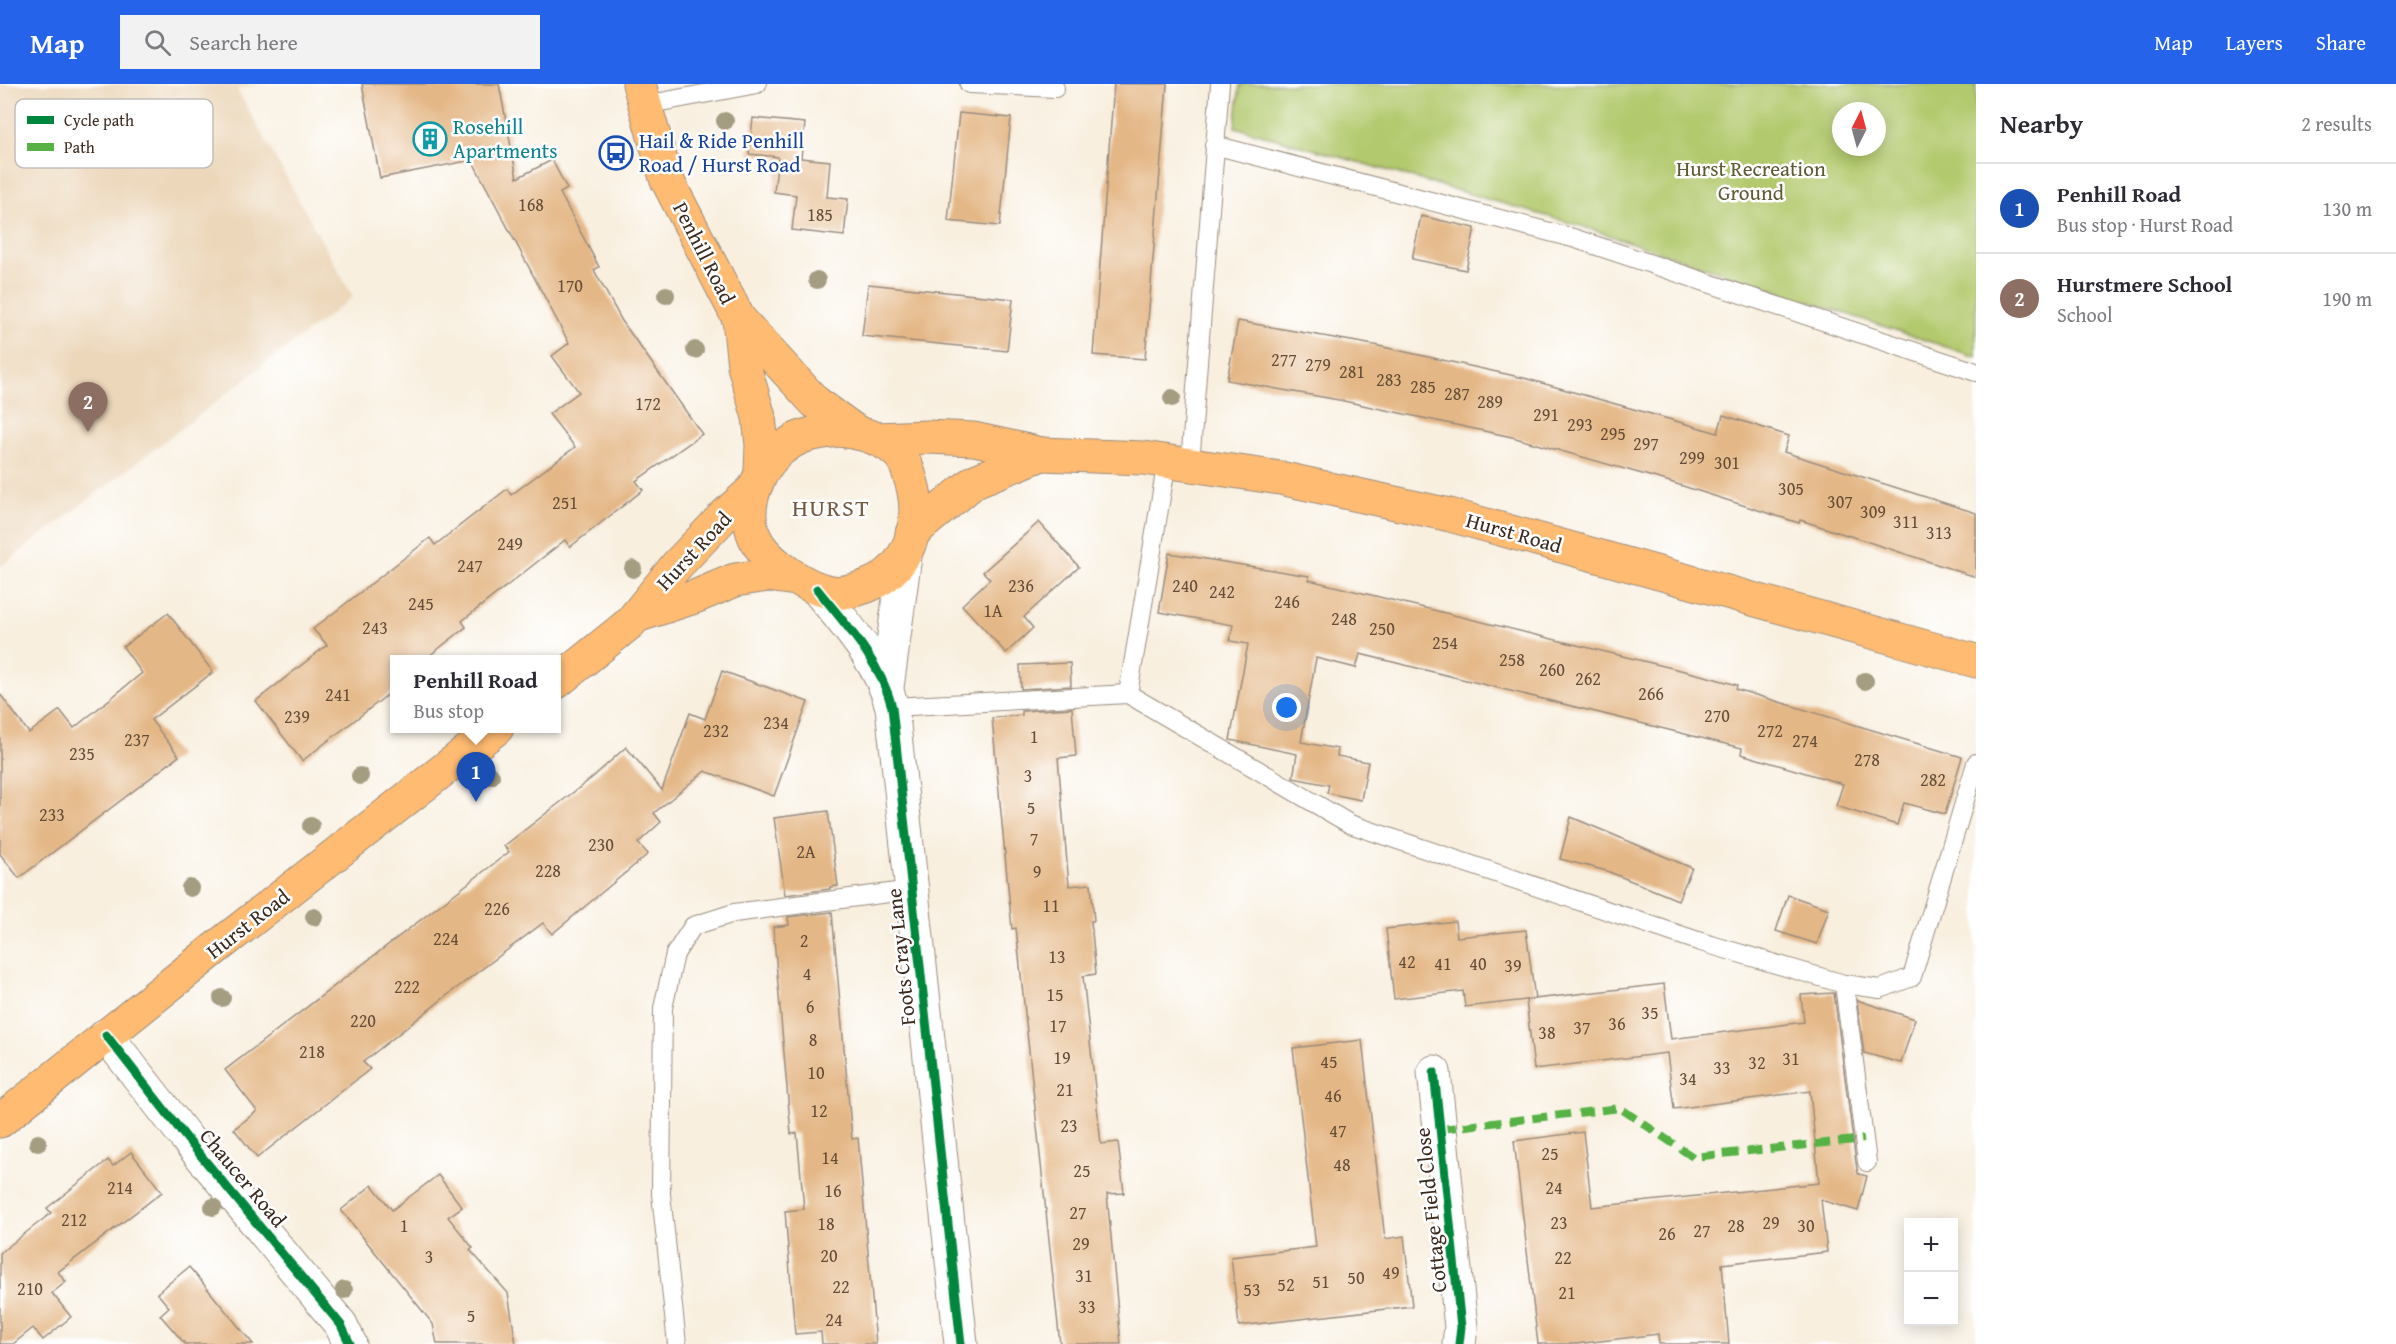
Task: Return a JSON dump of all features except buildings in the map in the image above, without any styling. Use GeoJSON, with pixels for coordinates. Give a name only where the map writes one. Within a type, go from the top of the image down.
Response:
{"type":"FeatureCollection","features":[{"type":"Feature","properties":{"kind":"main road","name":"Penhill Road"},"geometry":{"type":"LineString","coordinates":[[642,94],[666,178],[739,319],[815,402],[865,435]]}},
{"type":"Feature","properties":{"kind":"main road","name":"Penhill Road"},"geometry":{"type":"LineString","coordinates":[[739,319],[744,366],[759,417],[762,445],[758,480]]}},
{"type":"Feature","properties":{"kind":"main road","name":"Hurst Road"},"geometry":{"type":"LineString","coordinates":[[561,679],[636,616],[677,565],[758,480],[790,442],[817,432],[974,439],[1042,454],[1143,458],[1280,478],[1450,515],[1976,661]]}},
{"type":"Feature","properties":{"kind":"main road"},"geometry":{"type":"LineString","coordinates":[[865,435],[893,449],[907,466],[915,495],[909,545]]}},
{"type":"Feature","properties":{"kind":"main road","name":"Hurst Road"},"geometry":{"type":"LineString","coordinates":[[636,616],[697,596],[735,580],[768,575],[832,592],[857,590],[875,583],[891,573],[909,545],[975,481],[1042,454]]}},
{"type":"Feature","properties":{"kind":"main road","name":"Hurst Road"},"geometry":{"type":"LineString","coordinates":[[758,480],[750,519],[756,540],[773,562],[807,584]]}},
{"type":"Feature","properties":{"kind":"main road","name":"Hurst Road"},"geometry":{"type":"LineString","coordinates":[[0,1121],[106,1035],[492,733]]}},
{"type":"Feature","properties":{"kind":"street","name":"Foots Cray Lane"},"geometry":{"type":"LineString","coordinates":[[909,545],[889,697],[961,1344]]}},
{"type":"Feature","properties":{"kind":"street","name":"Foots Cray Lane"},"geometry":{"type":"LineString","coordinates":[[807,584],[856,636],[889,697]]}},
{"type":"Feature","properties":{"kind":"street","name":"Chaucer Road"},"geometry":{"type":"LineString","coordinates":[[106,1035],[188,1140],[341,1325],[350,1344]]}},
{"type":"Feature","properties":{"kind":"street","name":"Cottage Field Close"},"geometry":{"type":"LineString","coordinates":[[1434,1072],[1461,1327],[1460,1344]]}},
{"type":"Feature","properties":{"kind":"lane"},"geometry":{"type":"LineString","coordinates":[[642,94],[757,84]]}},
{"type":"Feature","properties":{"kind":"lane"},"geometry":{"type":"LineString","coordinates":[[969,84],[1055,88]]}},
{"type":"Feature","properties":{"kind":"lane"},"geometry":{"type":"LineString","coordinates":[[1128,694],[1179,463],[1220,84]]}},
{"type":"Feature","properties":{"kind":"lane"},"geometry":{"type":"LineString","coordinates":[[1214,145],[1573,238],[1976,372]]}},
{"type":"Feature","properties":{"kind":"lane"},"geometry":{"type":"LineString","coordinates":[[889,697],[1128,694],[1350,824],[1701,942],[1844,984],[1880,989],[1912,977],[1976,762]]}},
{"type":"Feature","properties":{"kind":"lane"},"geometry":{"type":"LineString","coordinates":[[677,1344],[661,1194],[663,1008],[675,954],[693,926],[734,913],[912,890]]}},
{"type":"Feature","properties":{"kind":"lane"},"geometry":{"type":"LineString","coordinates":[[1844,984],[1868,1162]]}},
{"type":"Feature","properties":{"kind":"shaded area"},"geometry":{"type":"Polygon","coordinates":[[[0,84],[261,84],[237,89],[353,297],[0,567],[0,84]]]}},
{"type":"Feature","properties":{"kind":"green space","name":"Hurst Recreation Ground"},"geometry":{"type":"Polygon","coordinates":[[[1240,84],[1976,84],[1976,357],[1578,225],[1235,127],[1240,84]]]}},
{"type":"Feature","properties":{"kind":"marked path"},"geometry":{"type":"LineString","coordinates":[[1441,1129],[1620,1108],[1693,1157],[1864,1139]]}},
{"type":"Feature","properties":{"kind":"cycle path"},"geometry":{"type":"LineString","coordinates":[[817,589],[871,659],[887,690],[892,707],[961,1344]]}},
{"type":"Feature","properties":{"kind":"cycle path"},"geometry":{"type":"LineString","coordinates":[[106,1035],[188,1140],[341,1325],[350,1344]]}},
{"type":"Feature","properties":{"kind":"cycle path"},"geometry":{"type":"LineString","coordinates":[[1434,1072],[1461,1327],[1459,1344]]}},
{"type":"Feature","properties":{"kind":"place","name":"Rosehill Apartments"},"geometry":{"type":"Point","coordinates":[430,139]}},
{"type":"Feature","properties":{"kind":"place","name":"Hail & Ride Penhill Road / Hurst Road"},"geometry":{"type":"Point","coordinates":[616,153]}},
{"type":"Feature","properties":{"kind":"place","name":"Hurstmere School"},"geometry":{"type":"Point","coordinates":[88,432]}},
{"type":"Feature","properties":{"kind":"place","name":"Penhill Road"},"geometry":{"type":"Point","coordinates":[476,802]}},
{"type":"Feature","properties":{"kind":"district","name":"HURST"},"geometry":{"type":"Point","coordinates":[831,508]}}]}
